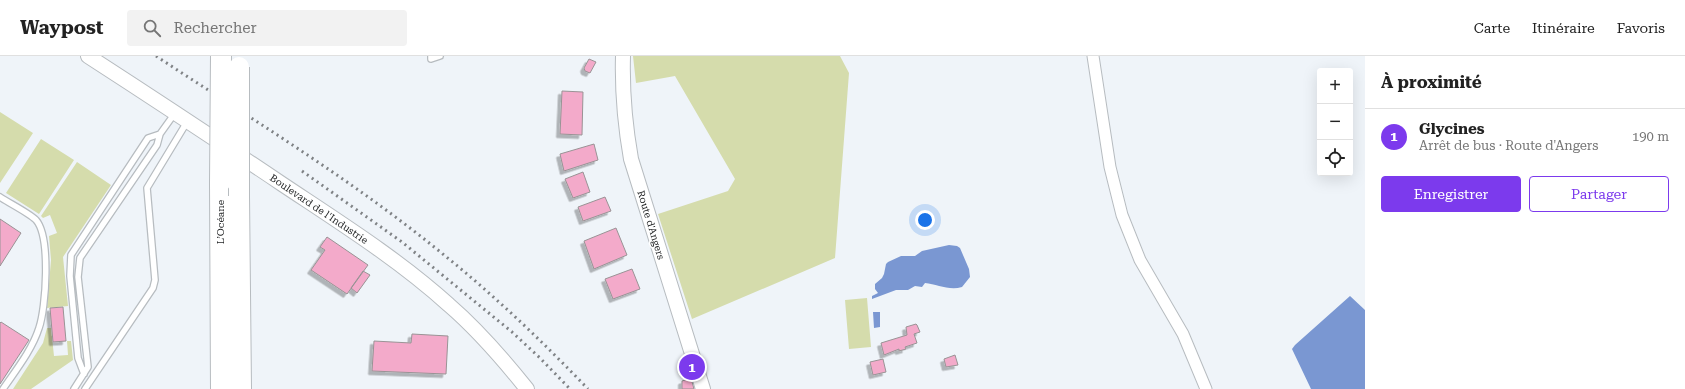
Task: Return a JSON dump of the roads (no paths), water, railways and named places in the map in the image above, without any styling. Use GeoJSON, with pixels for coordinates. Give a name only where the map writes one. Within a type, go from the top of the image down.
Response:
{"type":"FeatureCollection","features":[{"type":"Feature","properties":{"kind":"highway","name":"L’Océane"},"geometry":{"type":"LineString","coordinates":[[221,56],[221,389]]}},
{"type":"Feature","properties":{"kind":"highway","name":"L’Océane"},"geometry":{"type":"LineString","coordinates":[[240,62],[239,196],[241,389]]}},
{"type":"Feature","properties":{"kind":"street","name":"Boulevard de l'Industrie"},"geometry":{"type":"LineString","coordinates":[[88,56],[341,223],[423,283],[474,328],[509,366],[527,389]]}},
{"type":"Feature","properties":{"kind":"street","name":"Route d'Angers"},"geometry":{"type":"LineString","coordinates":[[623,56],[623,100],[631,159],[702,389]]}},
{"type":"Feature","properties":{"kind":"street"},"geometry":{"type":"LineString","coordinates":[[1093,56],[1110,167],[1122,215],[1140,260],[1183,334],[1206,389]]}},
{"type":"Feature","properties":{"kind":"lane"},"geometry":{"type":"LineString","coordinates":[[431,57],[440,56]]}},
{"type":"Feature","properties":{"kind":"lane"},"geometry":{"type":"LineString","coordinates":[[74,389],[88,367],[78,277],[78,265],[80,258],[157,145],[160,134],[175,113]]}},
{"type":"Feature","properties":{"kind":"lane"},"geometry":{"type":"LineString","coordinates":[[85,389],[153,288],[155,280],[147,188],[188,121]]}},
{"type":"Feature","properties":{"kind":"lane"},"geometry":{"type":"LineString","coordinates":[[84,374],[77,351],[70,276],[71,255],[148,138],[160,134]]}},
{"type":"Feature","properties":{"kind":"lane"},"geometry":{"type":"LineString","coordinates":[[0,197],[36,221],[43,234],[46,286],[40,327],[33,342],[4,389]]}},
{"type":"Feature","properties":{"kind":"lane"},"geometry":{"type":"LineString","coordinates":[[88,367],[97,372]]}},
{"type":"Feature","properties":{"kind":"water"},"geometry":{"type":"Polygon","coordinates":[[[949,245],[960,248],[969,269],[970,277],[962,287],[948,288],[925,283],[922,287],[915,286],[908,290],[896,290],[872,299],[872,296],[878,293],[875,289],[875,284],[882,278],[888,262],[901,256],[915,256],[922,251],[949,245]]]}},
{"type":"Feature","properties":{"kind":"water"},"geometry":{"type":"Polygon","coordinates":[[[1350,296],[1365,310],[1365,389],[1311,389],[1292,349],[1350,296]]]}},
{"type":"Feature","properties":{"kind":"water"},"geometry":{"type":"Polygon","coordinates":[[[873,312],[880,312],[880,327],[874,328],[873,312]]]}},
{"type":"Feature","properties":{"kind":"railway"},"geometry":{"type":"LineString","coordinates":[[156,56],[339,176],[410,228],[500,303],[554,354],[588,389]]}},
{"type":"Feature","properties":{"kind":"railway"},"geometry":{"type":"LineString","coordinates":[[302,171],[402,242],[512,332],[570,389]]}},
{"type":"Feature","properties":{"kind":"place","name":"Glycines"},"geometry":{"type":"Point","coordinates":[692,367]}}]}
